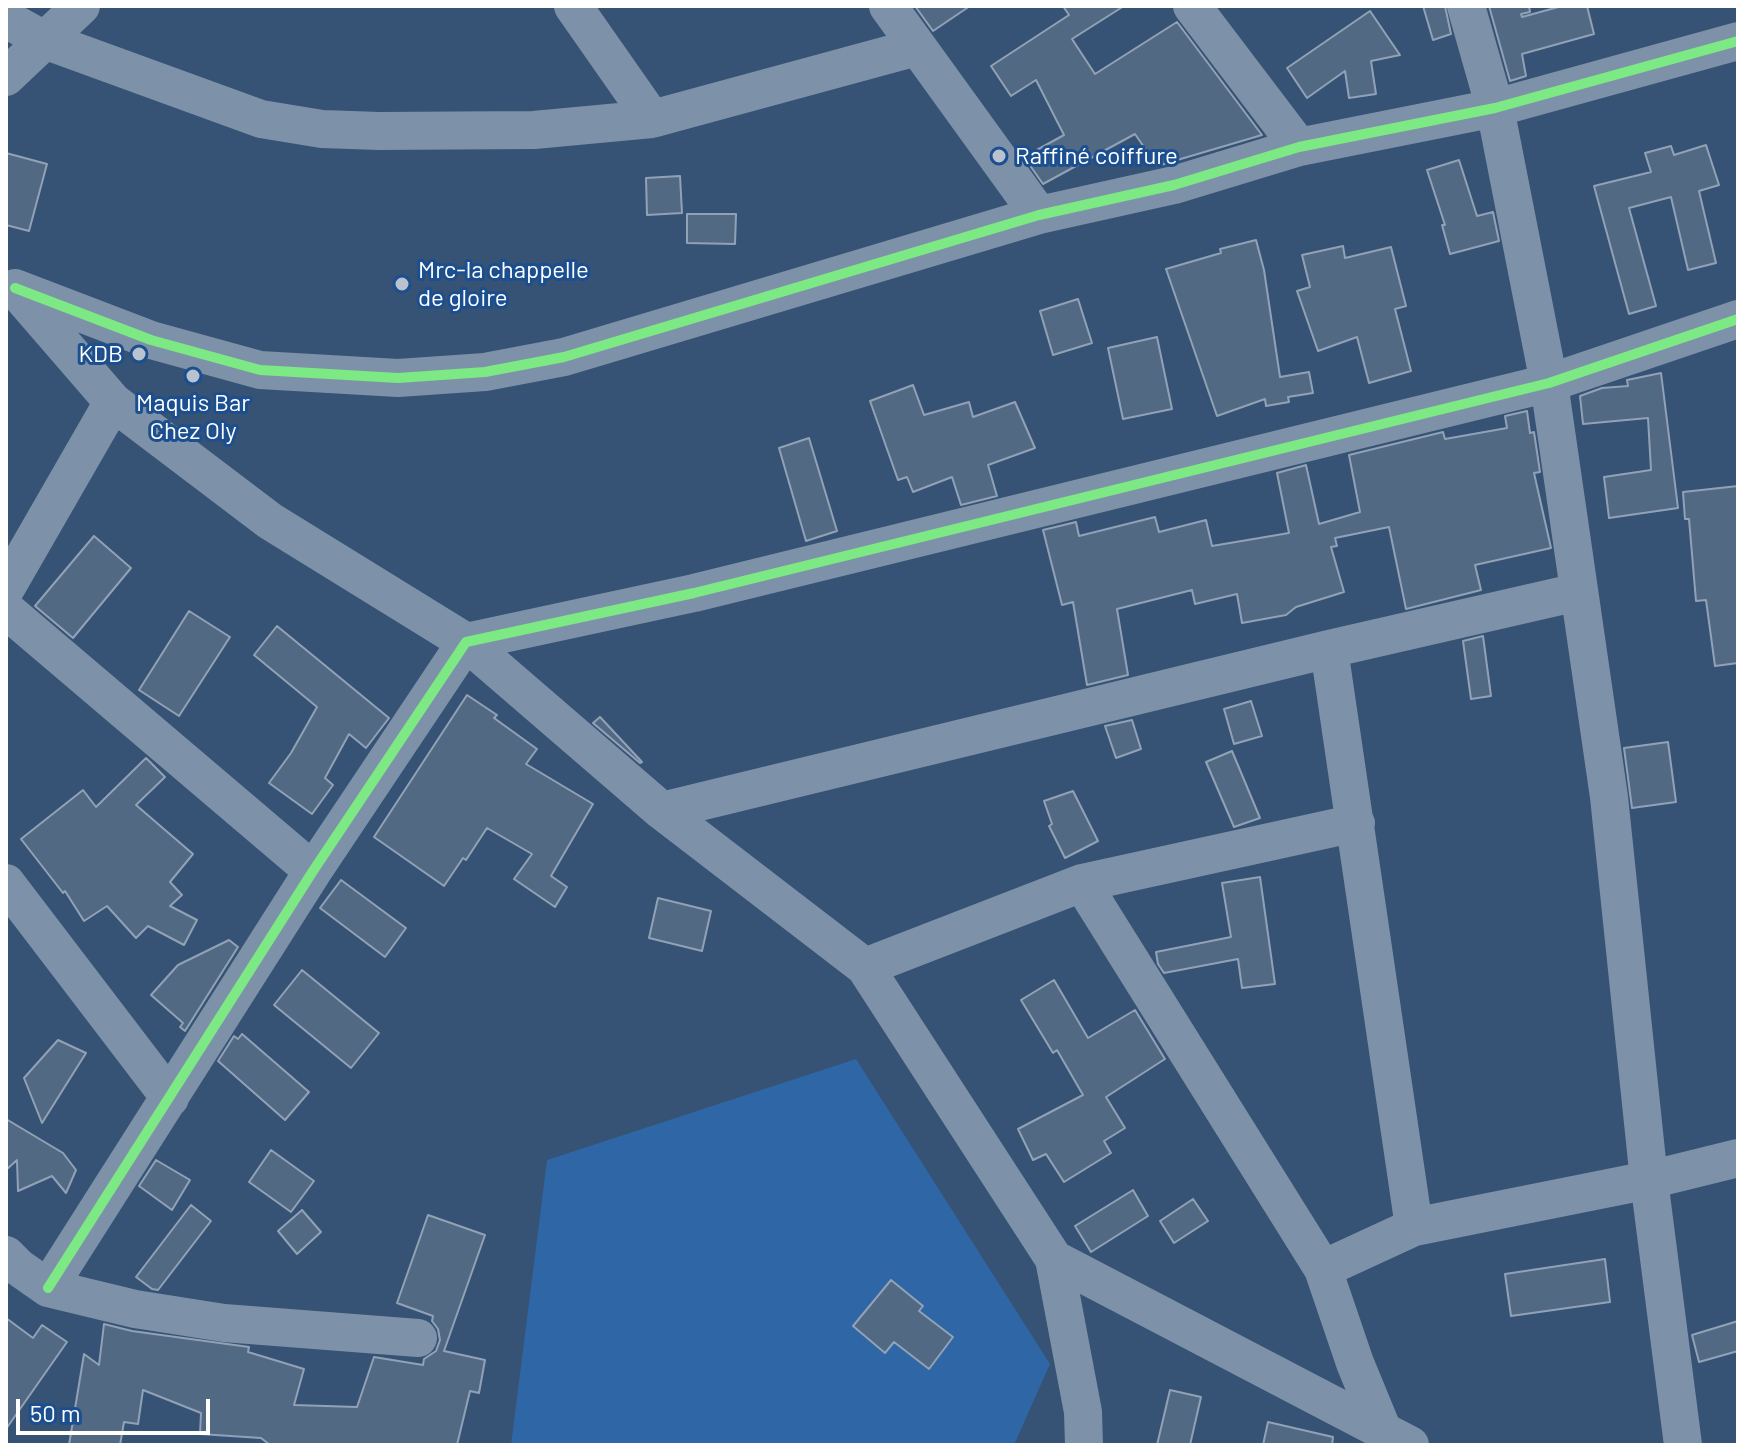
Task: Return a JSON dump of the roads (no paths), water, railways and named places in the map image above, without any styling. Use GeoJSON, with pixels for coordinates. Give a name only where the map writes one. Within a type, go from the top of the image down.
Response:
{"type":"FeatureCollection","features":[{"type":"Feature","properties":{"kind":"street"},"geometry":{"type":"LineString","coordinates":[[6,77],[81,6]]}},
{"type":"Feature","properties":{"kind":"street"},"geometry":{"type":"LineString","coordinates":[[573,6],[652,119]]}},
{"type":"Feature","properties":{"kind":"street"},"geometry":{"type":"LineString","coordinates":[[888,6],[1039,215]]}},
{"type":"Feature","properties":{"kind":"street"},"geometry":{"type":"LineString","coordinates":[[1192,6],[1299,147]]}},
{"type":"Feature","properties":{"kind":"street"},"geometry":{"type":"LineString","coordinates":[[1466,6],[1495,108],[1549,383],[1609,797],[1649,1180],[1683,1445]]}},
{"type":"Feature","properties":{"kind":"street"},"geometry":{"type":"LineString","coordinates":[[6,19],[44,40],[261,119],[322,129],[379,131],[534,130],[652,119],[917,47]]}},
{"type":"Feature","properties":{"kind":"street"},"geometry":{"type":"LineString","coordinates":[[10,284],[151,340],[260,370],[382,378],[485,372],[564,357],[1039,215],[1174,185],[1299,147],[1495,108],[1738,41]]}},
{"type":"Feature","properties":{"kind":"street"},"geometry":{"type":"LineString","coordinates":[[10,284],[113,402],[270,521],[466,642],[662,811],[865,967],[1054,1259],[1083,1412],[1084,1445]]}},
{"type":"Feature","properties":{"kind":"street"},"geometry":{"type":"LineString","coordinates":[[48,1288],[313,871],[466,642],[694,593],[1549,383],[1738,319]]}},
{"type":"Feature","properties":{"kind":"street"},"geometry":{"type":"LineString","coordinates":[[6,588],[113,402]]}},
{"type":"Feature","properties":{"kind":"street"},"geometry":{"type":"LineString","coordinates":[[662,811],[1329,649],[1578,592]]}},
{"type":"Feature","properties":{"kind":"street"},"geometry":{"type":"LineString","coordinates":[[6,610],[313,871]]}},
{"type":"Feature","properties":{"kind":"street"},"geometry":{"type":"LineString","coordinates":[[1329,649],[1414,1227]]}},
{"type":"Feature","properties":{"kind":"street"},"geometry":{"type":"LineString","coordinates":[[865,967],[1082,883],[1356,823]]}},
{"type":"Feature","properties":{"kind":"street"},"geometry":{"type":"LineString","coordinates":[[6,883],[170,1098]]}},
{"type":"Feature","properties":{"kind":"street"},"geometry":{"type":"LineString","coordinates":[[1082,883],[1323,1269],[1355,1363],[1396,1438]]}},
{"type":"Feature","properties":{"kind":"street"},"geometry":{"type":"LineString","coordinates":[[1323,1269],[1414,1227],[1649,1180],[1738,1158]]}},
{"type":"Feature","properties":{"kind":"street"},"geometry":{"type":"LineString","coordinates":[[6,1255],[48,1288],[135,1309],[224,1323],[418,1338]]}},
{"type":"Feature","properties":{"kind":"street"},"geometry":{"type":"LineString","coordinates":[[1054,1259],[1396,1438]]}},
{"type":"Feature","properties":{"kind":"place","name":"Raffiné coiffure"},"geometry":{"type":"Point","coordinates":[999,156]}},
{"type":"Feature","properties":{"kind":"place","name":"Mrc-la chappelle de gloire"},"geometry":{"type":"Point","coordinates":[402,284]}},
{"type":"Feature","properties":{"kind":"place","name":"KDB"},"geometry":{"type":"Point","coordinates":[139,354]}},
{"type":"Feature","properties":{"kind":"place","name":"Maquis Bar Chez Oly"},"geometry":{"type":"Point","coordinates":[193,376]}}]}
